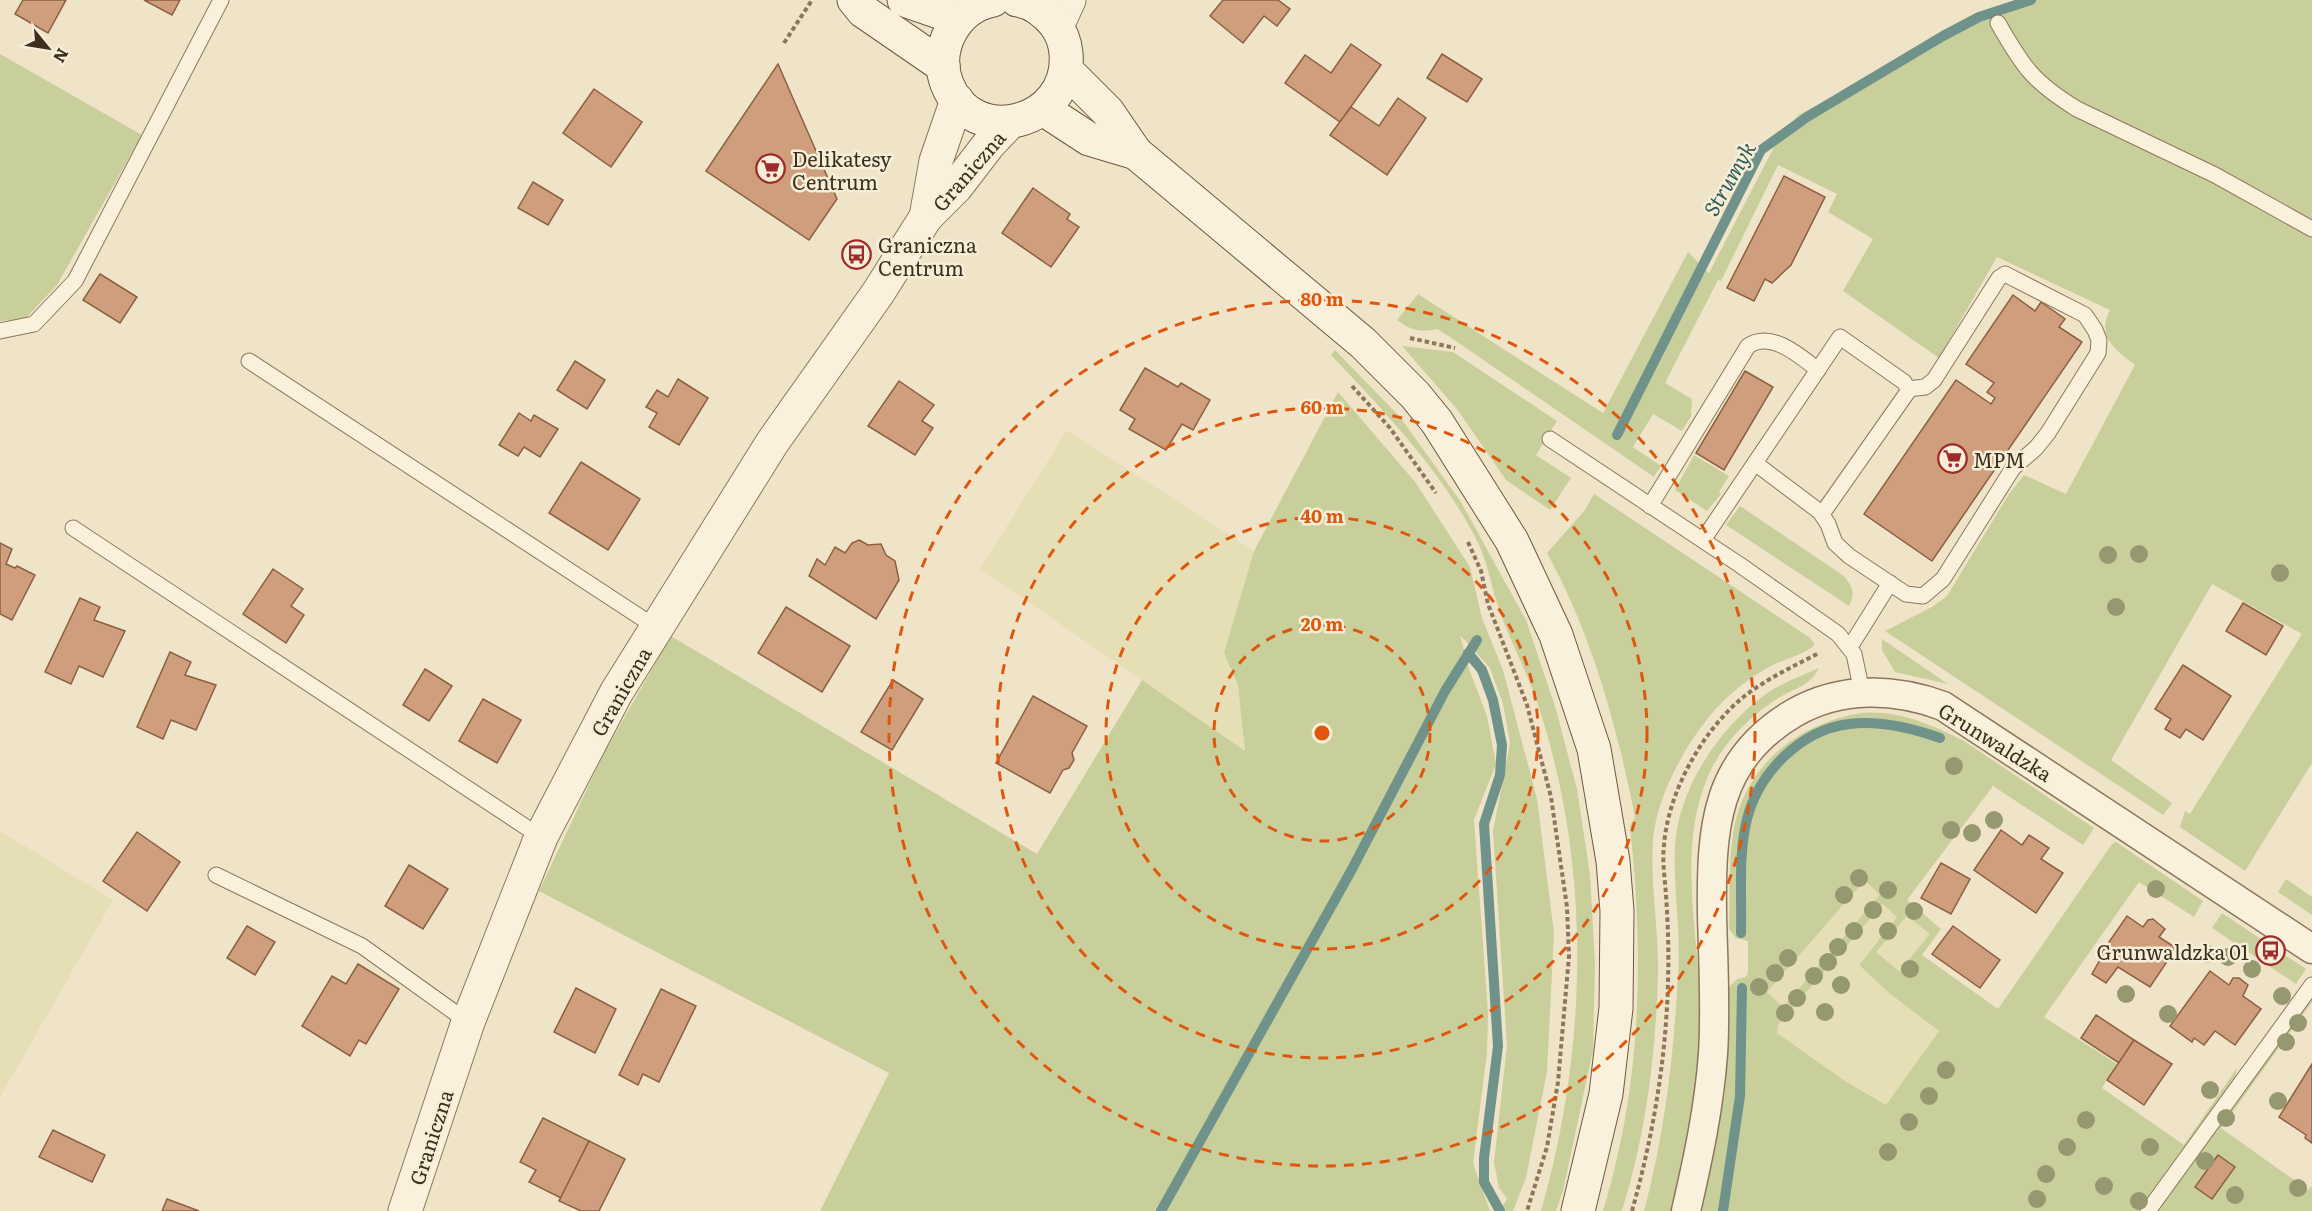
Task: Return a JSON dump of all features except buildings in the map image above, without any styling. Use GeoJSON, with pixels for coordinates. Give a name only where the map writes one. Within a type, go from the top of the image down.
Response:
{"type":"FeatureCollection","features":[{"type":"Feature","properties":{"kind":"main road"},"geometry":{"type":"LineString","coordinates":[[854,0],[863,11],[943,66]]}},
{"type":"Feature","properties":{"kind":"main road"},"geometry":{"type":"LineString","coordinates":[[904,0],[959,19]]}},
{"type":"Feature","properties":{"kind":"main road"},"geometry":{"type":"LineString","coordinates":[[993,0],[973,7],[959,19],[947,38],[943,66],[947,84],[957,100],[975,116],[992,121],[1010,122],[1027,118],[1043,109],[1058,92],[1066,70],[1063,13],[1017,0]]}},
{"type":"Feature","properties":{"kind":"main road"},"geometry":{"type":"LineString","coordinates":[[1066,70],[1108,112],[1136,153],[1363,343],[1415,395],[1437,423],[1512,541],[1556,635],[1594,749],[1613,861],[1617,911],[1616,1008],[1606,1094],[1578,1211]]}},
{"type":"Feature","properties":{"kind":"main road","name":"Graniczna"},"geometry":{"type":"LineString","coordinates":[[926,217],[936,161],[957,100]]}},
{"type":"Feature","properties":{"kind":"main road"},"geometry":{"type":"LineString","coordinates":[[1043,109],[1089,140],[1136,153]]}},
{"type":"Feature","properties":{"kind":"main road","name":"Graniczna"},"geometry":{"type":"LineString","coordinates":[[405,1211],[468,1022],[541,837],[616,693],[772,443],[878,293],[926,217],[956,187],[988,144],[1010,122]]}},
{"type":"Feature","properties":{"kind":"street","name":"Grunwaldzka"},"geometry":{"type":"LineString","coordinates":[[1686,1211],[1705,1121],[1712,1065],[1712,848],[1720,800],[1739,763],[1755,742],[1778,723],[1804,707],[1863,692],[1914,696],[1957,713],[2312,949]]}},
{"type":"Feature","properties":{"kind":"lane"},"geometry":{"type":"LineString","coordinates":[[0,331],[34,324],[75,281],[221,0]]}},
{"type":"Feature","properties":{"kind":"lane"},"geometry":{"type":"LineString","coordinates":[[1998,23],[2025,69],[2056,96],[2077,110],[2215,176],[2312,229]]}},
{"type":"Feature","properties":{"kind":"lane"},"geometry":{"type":"LineString","coordinates":[[1755,463],[1822,514],[1839,548],[1906,594],[1918,597],[1930,593],[1940,584],[2009,472],[2048,433],[2095,359],[2099,340],[2092,322],[2082,312],[2004,274],[1999,278],[1934,380],[1924,387],[1908,389],[1822,514]]}},
{"type":"Feature","properties":{"kind":"lane"},"geometry":{"type":"LineString","coordinates":[[1703,540],[1840,337],[1904,382],[1908,389]]}},
{"type":"Feature","properties":{"kind":"lane"},"geometry":{"type":"LineString","coordinates":[[1650,506],[1748,346],[1763,341],[1776,344],[1818,370]]}},
{"type":"Feature","properties":{"kind":"lane"},"geometry":{"type":"LineString","coordinates":[[249,362],[657,628]]}},
{"type":"Feature","properties":{"kind":"lane"},"geometry":{"type":"LineString","coordinates":[[1550,439],[1703,540],[1833,630],[1850,647],[1857,663],[1863,692]]}},
{"type":"Feature","properties":{"kind":"lane"},"geometry":{"type":"LineString","coordinates":[[73,528],[541,837]]}},
{"type":"Feature","properties":{"kind":"lane"},"geometry":{"type":"LineString","coordinates":[[1850,647],[1890,583]]}},
{"type":"Feature","properties":{"kind":"lane"},"geometry":{"type":"LineString","coordinates":[[216,875],[362,946],[468,1022]]}},
{"type":"Feature","properties":{"kind":"lane"},"geometry":{"type":"LineString","coordinates":[[2148,1211],[2312,986]]}},
{"type":"Feature","properties":{"kind":"path"},"geometry":{"type":"LineString","coordinates":[[784,43],[812,0]]}},
{"type":"Feature","properties":{"kind":"path"},"geometry":{"type":"LineString","coordinates":[[1346,379],[1390,428],[1438,495]]}},
{"type":"Feature","properties":{"kind":"path"},"geometry":{"type":"LineString","coordinates":[[1467,541],[1480,571],[1488,604],[1527,705],[1551,797],[1567,907],[1569,956],[1558,1083],[1547,1147],[1527,1211]]}},
{"type":"Feature","properties":{"kind":"shaded area"},"geometry":{"type":"Polygon","coordinates":[[[1067,430],[1254,551],[1224,653],[1238,685],[1245,751],[980,569],[1067,430]]]}},
{"type":"Feature","properties":{"kind":"shaded area"},"geometry":{"type":"Polygon","coordinates":[[[0,831],[113,900],[0,1097],[0,831]]]}},
{"type":"Feature","properties":{"kind":"shaded area"},"geometry":{"type":"Polygon","coordinates":[[[1865,880],[1881,895],[1783,1007],[1767,992],[1865,880]]]}},
{"type":"Feature","properties":{"kind":"shaded area"},"geometry":{"type":"Polygon","coordinates":[[[1883,904],[1897,916],[1859,965],[1889,993],[1939,1031],[1886,1106],[1845,1081],[1777,1033],[1778,1026],[1883,904]]]}},
{"type":"Feature","properties":{"kind":"shaded area"},"geometry":{"type":"Polygon","coordinates":[[[1907,916],[1930,934],[1899,971],[1876,952],[1907,916]]]}},
{"type":"Feature","properties":{"kind":"green space"},"geometry":{"type":"Polygon","coordinates":[[[2028,0],[2312,0],[2312,763],[2245,871],[2180,827],[2185,811],[2190,814],[2302,634],[2212,584],[2111,760],[2172,803],[2163,815],[1885,631],[1932,607],[1947,596],[2009,494],[2024,475],[2066,494],[2135,365],[2115,348],[2106,335],[2106,319],[2110,310],[1997,257],[1939,358],[1843,291],[1873,239],[1828,212],[1837,194],[1778,165],[1721,281],[1718,280],[1665,383],[1692,399],[1691,416],[1682,431],[1653,414],[1633,447],[1661,466],[1654,477],[1437,329],[1416,330],[1397,320],[1418,294],[1603,413],[1688,252],[1709,273],[1774,147],[1798,115],[1965,29],[2028,0]]]}},
{"type":"Feature","properties":{"kind":"green space"},"geometry":{"type":"Polygon","coordinates":[[[0,54],[142,135],[57,285],[25,319],[0,321],[0,54]]]}},
{"type":"Feature","properties":{"kind":"green space"},"geometry":{"type":"Polygon","coordinates":[[[1402,346],[1453,352],[1557,421],[1536,455],[1571,478],[1550,510],[1506,480],[1457,409],[1402,346]]]}},
{"type":"Feature","properties":{"kind":"green space"},"geometry":{"type":"Polygon","coordinates":[[[1335,350],[1400,417],[1461,502],[1526,620],[1555,706],[1577,789],[1590,875],[1595,963],[1593,1050],[1563,1191],[1556,1211],[1541,1211],[1557,1149],[1568,1085],[1575,1021],[1577,956],[1575,891],[1567,827],[1555,764],[1537,702],[1501,615],[1477,541],[1447,490],[1411,443],[1331,355],[1335,350]]]}},
{"type":"Feature","properties":{"kind":"green space"},"geometry":{"type":"Polygon","coordinates":[[[1338,392],[1416,483],[1470,567],[1482,618],[1503,670],[1537,799],[1554,933],[1547,1072],[1526,1178],[1513,1211],[1499,1211],[1507,1199],[1499,1188],[1494,1162],[1507,1046],[1493,831],[1510,743],[1503,704],[1490,668],[1460,635],[1469,669],[1487,716],[1496,764],[1474,820],[1488,1013],[1487,1053],[1473,1163],[1490,1211],[820,1211],[889,1073],[539,891],[604,753],[671,636],[1037,854],[1142,680],[1245,751],[1238,685],[1224,653],[1254,551],[1338,392]]]}},
{"type":"Feature","properties":{"kind":"green space"},"geometry":{"type":"Polygon","coordinates":[[[1694,455],[1729,476],[1719,492],[1721,494],[1707,511],[1675,490],[1694,455]]]}},
{"type":"Feature","properties":{"kind":"green space"},"geometry":{"type":"Polygon","coordinates":[[[1594,494],[1809,637],[1815,644],[1802,653],[1757,674],[1739,687],[1715,710],[1698,731],[1680,760],[1659,809],[1652,858],[1658,956],[1655,1034],[1643,1123],[1622,1211],[1603,1211],[1626,1115],[1636,1020],[1637,924],[1630,826],[1635,817],[1611,715],[1590,649],[1563,584],[1547,553],[1585,510],[1594,494]]]}},
{"type":"Feature","properties":{"kind":"green space"},"geometry":{"type":"Polygon","coordinates":[[[1740,506],[1844,576],[1852,590],[1849,606],[1726,525],[1740,506]]]}},
{"type":"Feature","properties":{"kind":"green space"},"geometry":{"type":"Polygon","coordinates":[[[1882,639],[1948,684],[1895,672],[1882,650],[1882,639]]]}},
{"type":"Feature","properties":{"kind":"green space"},"geometry":{"type":"Polygon","coordinates":[[[1819,668],[1812,679],[1769,704],[1729,741],[1708,776],[1698,805],[1691,864],[1700,1014],[1695,1089],[1688,1138],[1672,1211],[1644,1211],[1658,1152],[1674,1033],[1679,957],[1675,846],[1684,803],[1704,761],[1733,723],[1749,707],[1772,690],[1819,668]]]}},
{"type":"Feature","properties":{"kind":"green space"},"geometry":{"type":"Polygon","coordinates":[[[1861,713],[1888,714],[1939,729],[1964,741],[2094,828],[2083,845],[1993,786],[1907,900],[1941,929],[1922,955],[1998,1009],[2112,844],[2116,842],[2203,901],[2194,917],[2139,882],[2044,1017],[2117,1064],[2102,1088],[2184,1145],[2237,1068],[2235,1079],[2143,1211],[1702,1211],[1725,1093],[1728,988],[1737,979],[1746,977],[1748,972],[1748,941],[1736,938],[1729,929],[1732,840],[1740,805],[1750,784],[1779,750],[1817,726],[1861,713]],[[1865,880],[1767,992],[1783,1007],[1880,895],[1865,880]],[[1883,904],[1778,1025],[1777,1033],[1845,1081],[1886,1105],[1939,1031],[1889,993],[1859,965],[1897,917],[1883,904]],[[1907,916],[1876,952],[1899,971],[1930,934],[1907,916]]]}},
{"type":"Feature","properties":{"kind":"green space"},"geometry":{"type":"Polygon","coordinates":[[[2286,879],[2312,897],[2312,915],[2278,892],[2286,879]]]}},
{"type":"Feature","properties":{"kind":"green space"},"geometry":{"type":"Polygon","coordinates":[[[2222,913],[2306,969],[2296,984],[2212,928],[2222,913]]]}},
{"type":"Feature","properties":{"kind":"green space"},"geometry":{"type":"Polygon","coordinates":[[[2312,996],[2312,1002],[2221,1128],[2308,1190],[2312,1186],[2312,1211],[2155,1211],[2312,996]]]}},
{"type":"Feature","properties":{"kind":"waterway","name":"Strumyk"},"geometry":{"type":"LineString","coordinates":[[1617,435],[1761,150],[1807,117],[1943,36],[1979,17],[2031,0]]}},
{"type":"Feature","properties":{"kind":"waterway"},"geometry":{"type":"LineString","coordinates":[[1161,1211],[1351,871],[1445,691],[1477,640]]}},
{"type":"Feature","properties":{"kind":"waterway"},"geometry":{"type":"LineString","coordinates":[[1468,653],[1482,670],[1493,700],[1502,745],[1500,775],[1484,824],[1498,1046],[1484,1158],[1484,1182],[1500,1211]]}},
{"type":"Feature","properties":{"kind":"waterway"},"geometry":{"type":"LineString","coordinates":[[1741,933],[1741,861],[1747,819],[1761,785],[1784,756],[1814,735],[1849,724],[1872,723],[1895,726],[1940,738]]}},
{"type":"Feature","properties":{"kind":"waterway"},"geometry":{"type":"LineString","coordinates":[[1723,1211],[1740,1096],[1742,988]]}},
{"type":"Feature","properties":{"kind":"place","name":"Delikatesy Centrum"},"geometry":{"type":"Point","coordinates":[771,169]}},
{"type":"Feature","properties":{"kind":"place","name":"Graniczna Centrum"},"geometry":{"type":"Point","coordinates":[857,255]}},
{"type":"Feature","properties":{"kind":"place","name":"MPM"},"geometry":{"type":"Point","coordinates":[1952,459]}},
{"type":"Feature","properties":{"kind":"place","name":"Grunwaldzka 01"},"geometry":{"type":"Point","coordinates":[2270,951]}}]}
